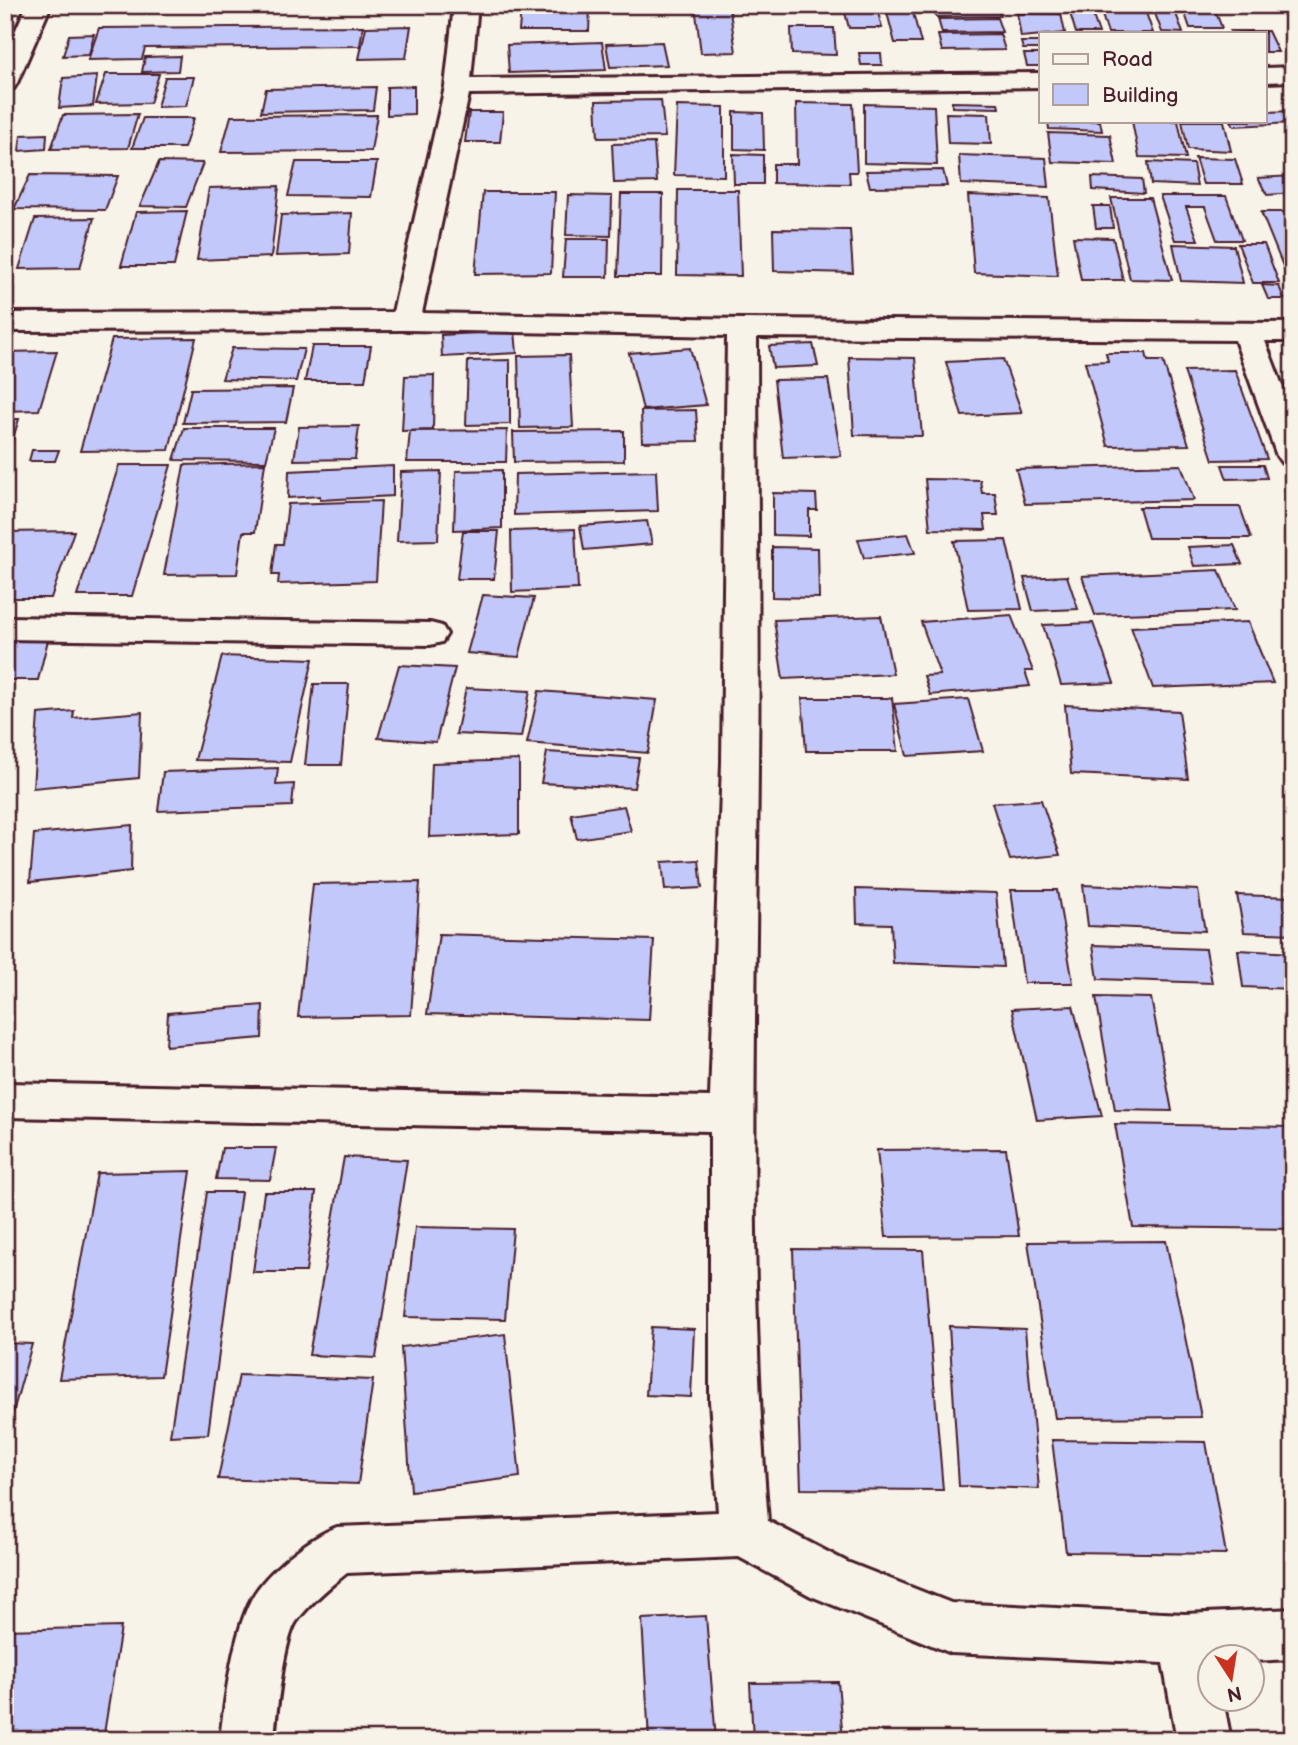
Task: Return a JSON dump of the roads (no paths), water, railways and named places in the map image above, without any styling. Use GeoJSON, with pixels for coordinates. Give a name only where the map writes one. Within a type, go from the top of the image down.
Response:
{"type":"FeatureCollection","features":[{"type":"Feature","properties":{"kind":"street"},"geometry":{"type":"LineString","coordinates":[[5,83],[39,5]]}},
{"type":"Feature","properties":{"kind":"street"},"geometry":{"type":"LineString","coordinates":[[406,321],[458,87],[466,5]]}},
{"type":"Feature","properties":{"kind":"street"},"geometry":{"type":"LineString","coordinates":[[1266,75],[1293,74]]}},
{"type":"Feature","properties":{"kind":"street"},"geometry":{"type":"LineString","coordinates":[[458,87],[1039,80]]}},
{"type":"Feature","properties":{"kind":"street"},"geometry":{"type":"LineString","coordinates":[[5,322],[406,321],[742,328],[1293,332]]}},
{"type":"Feature","properties":{"kind":"street"},"geometry":{"type":"LineString","coordinates":[[742,328],[740,763],[731,1114],[734,1401],[744,1534]]}},
{"type":"Feature","properties":{"kind":"street"},"geometry":{"type":"LineString","coordinates":[[1247,332],[1293,456]]}},
{"type":"Feature","properties":{"kind":"street"},"geometry":{"type":"LineString","coordinates":[[5,628],[430,635]]}},
{"type":"Feature","properties":{"kind":"street"},"geometry":{"type":"LineString","coordinates":[[5,1100],[731,1114]]}},
{"type":"Feature","properties":{"kind":"street"},"geometry":{"type":"LineString","coordinates":[[247,1740],[253,1689],[271,1613],[303,1577],[337,1550],[744,1534],[829,1579],[951,1628],[1185,1639],[1293,1634]]}},
{"type":"Feature","properties":{"kind":"street"},"geometry":{"type":"LineString","coordinates":[[1185,1639],[1204,1740]]}}]}
